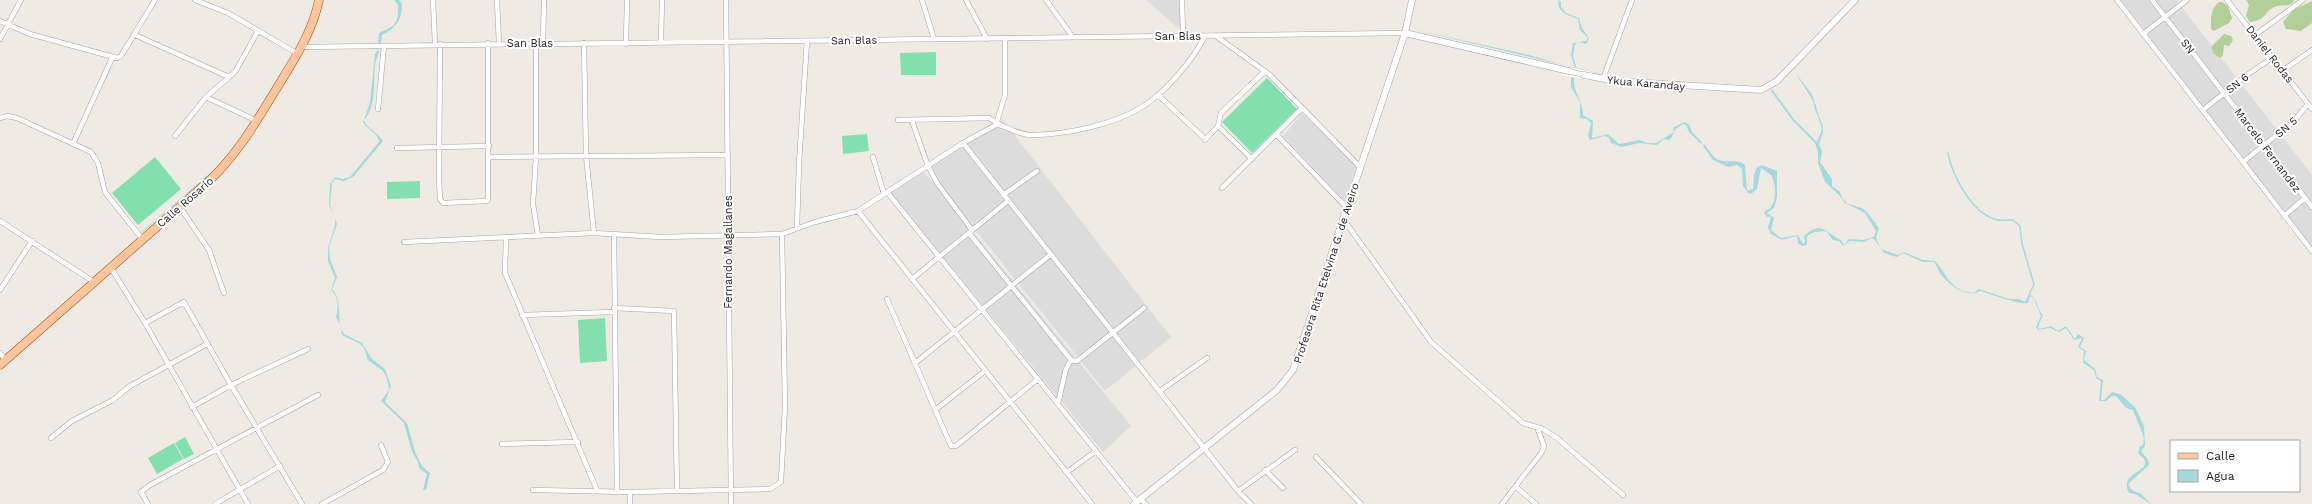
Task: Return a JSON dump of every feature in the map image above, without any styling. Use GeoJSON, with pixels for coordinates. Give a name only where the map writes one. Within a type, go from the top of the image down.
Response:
{"type":"FeatureCollection","features":[{"type":"Feature","properties":{"kind":"main road","name":"Calle Rosario"},"geometry":{"type":"LineString","coordinates":[[2,362],[143,240],[229,162],[257,121],[303,47],[314,21],[319,0]]}},
{"type":"Feature","properties":{"kind":"street"},"geometry":{"type":"LineString","coordinates":[[0,39],[21,0]]}},
{"type":"Feature","properties":{"kind":"street"},"geometry":{"type":"LineString","coordinates":[[0,21],[30,34],[112,58],[122,56],[155,0]]}},
{"type":"Feature","properties":{"kind":"street"},"geometry":{"type":"LineString","coordinates":[[195,0],[212,6],[298,54]]}},
{"type":"Feature","properties":{"kind":"street"},"geometry":{"type":"LineString","coordinates":[[433,0],[438,44],[440,199],[443,203],[487,201],[489,146],[488,43]]}},
{"type":"Feature","properties":{"kind":"street"},"geometry":{"type":"LineString","coordinates":[[497,0],[499,44]]}},
{"type":"Feature","properties":{"kind":"street"},"geometry":{"type":"LineString","coordinates":[[543,43],[544,0]]}},
{"type":"Feature","properties":{"kind":"street"},"geometry":{"type":"LineString","coordinates":[[626,44],[627,0]]}},
{"type":"Feature","properties":{"kind":"street"},"geometry":{"type":"LineString","coordinates":[[662,0],[662,42]]}},
{"type":"Feature","properties":{"kind":"street","name":"Fernando Magallanes"},"geometry":{"type":"LineString","coordinates":[[726,0],[731,504]]}},
{"type":"Feature","properties":{"kind":"street"},"geometry":{"type":"LineString","coordinates":[[922,0],[934,39]]}},
{"type":"Feature","properties":{"kind":"street"},"geometry":{"type":"LineString","coordinates":[[966,0],[987,39]]}},
{"type":"Feature","properties":{"kind":"street"},"geometry":{"type":"LineString","coordinates":[[1046,0],[1072,36]]}},
{"type":"Feature","properties":{"kind":"street"},"geometry":{"type":"LineString","coordinates":[[1182,0],[1183,36]]}},
{"type":"Feature","properties":{"kind":"street","name":"Profesora Rita Etelvina G. de Aveiro"},"geometry":{"type":"LineString","coordinates":[[1138,502],[1277,390],[1290,376],[1348,209],[1405,33],[1412,0]]}},
{"type":"Feature","properties":{"kind":"street"},"geometry":{"type":"LineString","coordinates":[[1603,79],[1632,0]]}},
{"type":"Feature","properties":{"kind":"street","name":"Ykua Karanday"},"geometry":{"type":"LineString","coordinates":[[1405,33],[1603,79],[1751,91],[1766,89],[1777,81],[1855,0]]}},
{"type":"Feature","properties":{"kind":"street"},"geometry":{"type":"LineString","coordinates":[[2117,0],[2312,251]]}},
{"type":"Feature","properties":{"kind":"street","name":"SN"},"geometry":{"type":"LineString","coordinates":[[2152,0],[2224,93]]}},
{"type":"Feature","properties":{"kind":"street"},"geometry":{"type":"LineString","coordinates":[[2143,34],[2187,0]]}},
{"type":"Feature","properties":{"kind":"street","name":"Daniel Rodas"},"geometry":{"type":"LineString","coordinates":[[2227,0],[2311,107]]}},
{"type":"Feature","properties":{"kind":"street"},"geometry":{"type":"LineString","coordinates":[[2255,36],[2303,0]]}},
{"type":"Feature","properties":{"kind":"street"},"geometry":{"type":"LineString","coordinates":[[175,136],[206,97],[235,72],[258,32]]}},
{"type":"Feature","properties":{"kind":"street","name":"San Blas"},"geometry":{"type":"LineString","coordinates":[[303,47],[488,43],[626,44],[726,41],[1005,39],[1072,36],[1216,36],[1405,33]]}},
{"type":"Feature","properties":{"kind":"street"},"geometry":{"type":"LineString","coordinates":[[135,35],[229,77]]}},
{"type":"Feature","properties":{"kind":"street"},"geometry":{"type":"LineString","coordinates":[[898,120],[912,121],[989,118],[1023,135],[1066,134],[1142,108],[1158,95],[1196,51],[1205,36]]}},
{"type":"Feature","properties":{"kind":"street"},"geometry":{"type":"LineString","coordinates":[[1216,36],[1265,71],[1361,168]]}},
{"type":"Feature","properties":{"kind":"street"},"geometry":{"type":"LineString","coordinates":[[999,123],[1005,95],[1005,39]]}},
{"type":"Feature","properties":{"kind":"street"},"geometry":{"type":"LineString","coordinates":[[797,228],[799,163],[807,41]]}},
{"type":"Feature","properties":{"kind":"street"},"geometry":{"type":"LineString","coordinates":[[536,43],[536,156],[534,204],[538,235]]}},
{"type":"Feature","properties":{"kind":"street"},"geometry":{"type":"LineString","coordinates":[[584,43],[586,156],[594,234]]}},
{"type":"Feature","properties":{"kind":"street"},"geometry":{"type":"LineString","coordinates":[[378,109],[384,46]]}},
{"type":"Feature","properties":{"kind":"street"},"geometry":{"type":"LineString","coordinates":[[2282,70],[2312,50]]}},
{"type":"Feature","properties":{"kind":"street"},"geometry":{"type":"LineString","coordinates":[[2305,55],[2312,56]]}},
{"type":"Feature","properties":{"kind":"street"},"geometry":{"type":"LineString","coordinates":[[74,144],[112,58]]}},
{"type":"Feature","properties":{"kind":"street","name":"SN 6"},"geometry":{"type":"LineString","coordinates":[[2203,110],[2272,58]]}},
{"type":"Feature","properties":{"kind":"street"},"geometry":{"type":"LineString","coordinates":[[1158,95],[1204,139],[1218,126],[1221,113],[1265,71]]}},
{"type":"Feature","properties":{"kind":"street","name":"Marcelo Fernandez"},"geometry":{"type":"LineString","coordinates":[[2224,93],[2312,207]]}},
{"type":"Feature","properties":{"kind":"street"},"geometry":{"type":"LineString","coordinates":[[206,97],[257,121]]}},
{"type":"Feature","properties":{"kind":"street","name":"SN 5"},"geometry":{"type":"LineString","coordinates":[[2243,162],[2311,107]]}},
{"type":"Feature","properties":{"kind":"street"},"geometry":{"type":"LineString","coordinates":[[1222,188],[1302,108]]}},
{"type":"Feature","properties":{"kind":"street"},"geometry":{"type":"LineString","coordinates":[[0,118],[7,116],[17,118],[86,149],[95,155],[106,192],[143,240]]}},
{"type":"Feature","properties":{"kind":"street"},"geometry":{"type":"LineString","coordinates":[[912,121],[928,166],[937,183],[1011,286],[1071,360],[1077,361],[1144,308]]}},
{"type":"Feature","properties":{"kind":"street"},"geometry":{"type":"LineString","coordinates":[[404,242],[538,235],[594,234],[614,236],[728,237],[782,234],[797,228],[858,210],[963,143],[999,123]]}},
{"type":"Feature","properties":{"kind":"street"},"geometry":{"type":"LineString","coordinates":[[1218,126],[1252,159]]}},
{"type":"Feature","properties":{"kind":"street"},"geometry":{"type":"LineString","coordinates":[[1276,134],[1348,209]]}},
{"type":"Feature","properties":{"kind":"street"},"geometry":{"type":"LineString","coordinates":[[963,143],[1050,255],[1113,332],[1238,491],[1250,504]]}},
{"type":"Feature","properties":{"kind":"street"},"geometry":{"type":"LineString","coordinates":[[397,148],[489,146]]}},
{"type":"Feature","properties":{"kind":"street"},"geometry":{"type":"LineString","coordinates":[[488,157],[728,154]]}},
{"type":"Feature","properties":{"kind":"street"},"geometry":{"type":"LineString","coordinates":[[873,157],[886,193],[941,256],[1038,380],[1138,502],[1146,504]]}},
{"type":"Feature","properties":{"kind":"street"},"geometry":{"type":"LineString","coordinates":[[1003,195],[1037,171]]}},
{"type":"Feature","properties":{"kind":"street"},"geometry":{"type":"LineString","coordinates":[[2284,216],[2305,198]]}},
{"type":"Feature","properties":{"kind":"street"},"geometry":{"type":"LineString","coordinates":[[912,278],[1008,201]]}},
{"type":"Feature","properties":{"kind":"street"},"geometry":{"type":"LineString","coordinates":[[180,207],[209,250],[224,293]]}},
{"type":"Feature","properties":{"kind":"street"},"geometry":{"type":"LineString","coordinates":[[858,210],[953,332],[1092,504]]}},
{"type":"Feature","properties":{"kind":"street"},"geometry":{"type":"LineString","coordinates":[[0,220],[94,282]]}},
{"type":"Feature","properties":{"kind":"street"},"geometry":{"type":"LineString","coordinates":[[1344,220],[1431,342],[1509,412],[1523,423],[1547,431],[1557,438],[1623,495]]}},
{"type":"Feature","properties":{"kind":"street"},"geometry":{"type":"LineString","coordinates":[[533,490],[597,490],[630,492],[770,489],[782,482],[785,398],[782,234]]}},
{"type":"Feature","properties":{"kind":"street"},"geometry":{"type":"LineString","coordinates":[[614,236],[617,491]]}},
{"type":"Feature","properties":{"kind":"street"},"geometry":{"type":"LineString","coordinates":[[506,237],[505,274],[578,442],[597,490]]}},
{"type":"Feature","properties":{"kind":"street"},"geometry":{"type":"LineString","coordinates":[[0,290],[32,241]]}},
{"type":"Feature","properties":{"kind":"street"},"geometry":{"type":"LineString","coordinates":[[915,363],[1050,255]]}},
{"type":"Feature","properties":{"kind":"street"},"geometry":{"type":"LineString","coordinates":[[111,268],[145,323],[168,366],[248,504]]}},
{"type":"Feature","properties":{"kind":"street"},"geometry":{"type":"LineString","coordinates":[[887,299],[935,410],[953,447],[1038,380]]}},
{"type":"Feature","properties":{"kind":"street"},"geometry":{"type":"LineString","coordinates":[[145,323],[183,301],[302,504]]}},
{"type":"Feature","properties":{"kind":"street"},"geometry":{"type":"LineString","coordinates":[[522,315],[614,310],[674,311],[677,491]]}},
{"type":"Feature","properties":{"kind":"street"},"geometry":{"type":"LineString","coordinates":[[51,438],[72,421],[112,400],[130,386],[207,344]]}},
{"type":"Feature","properties":{"kind":"street"},"geometry":{"type":"LineString","coordinates":[[192,406],[231,385],[308,350]]}},
{"type":"Feature","properties":{"kind":"street"},"geometry":{"type":"LineString","coordinates":[[0,353],[2,362]]}},
{"type":"Feature","properties":{"kind":"street"},"geometry":{"type":"LineString","coordinates":[[1160,391],[1207,358]]}},
{"type":"Feature","properties":{"kind":"street"},"geometry":{"type":"LineString","coordinates":[[1058,403],[1066,369],[1071,360]]}},
{"type":"Feature","properties":{"kind":"street"},"geometry":{"type":"LineString","coordinates":[[935,410],[985,371]]}},
{"type":"Feature","properties":{"kind":"street"},"geometry":{"type":"LineString","coordinates":[[148,504],[141,492],[166,475],[318,395]]}},
{"type":"Feature","properties":{"kind":"street"},"geometry":{"type":"LineString","coordinates":[[1502,504],[1542,452],[1544,446],[1537,427]]}},
{"type":"Feature","properties":{"kind":"street"},"geometry":{"type":"LineString","coordinates":[[502,444],[578,442]]}},
{"type":"Feature","properties":{"kind":"street"},"geometry":{"type":"LineString","coordinates":[[322,504],[383,470],[388,462],[381,445]]}},
{"type":"Feature","properties":{"kind":"street"},"geometry":{"type":"LineString","coordinates":[[1238,491],[1264,470],[1294,450]]}},
{"type":"Feature","properties":{"kind":"street"},"geometry":{"type":"LineString","coordinates":[[1067,472],[1096,451]]}},
{"type":"Feature","properties":{"kind":"street"},"geometry":{"type":"LineString","coordinates":[[1316,457],[1361,504]]}},
{"type":"Feature","properties":{"kind":"street"},"geometry":{"type":"LineString","coordinates":[[215,504],[280,466]]}},
{"type":"Feature","properties":{"kind":"street"},"geometry":{"type":"LineString","coordinates":[[1264,470],[1283,488]]}},
{"type":"Feature","properties":{"kind":"street"},"geometry":{"type":"LineString","coordinates":[[1516,487],[1536,504]]}},
{"type":"Feature","properties":{"kind":"street"},"geometry":{"type":"LineString","coordinates":[[630,492],[630,504]]}},
{"type":"Feature","properties":{"kind":"shaded area"},"geometry":{"type":"Polygon","coordinates":[[[1146,0],[1181,0],[1183,32],[1146,0]]]}},
{"type":"Feature","properties":{"kind":"shaded area"},"geometry":{"type":"Polygon","coordinates":[[[2121,0],[2176,0],[2312,175],[2312,248],[2121,0]]]}},
{"type":"Feature","properties":{"kind":"shaded area"},"geometry":{"type":"Polygon","coordinates":[[[1302,113],[1356,166],[1345,201],[1283,136],[1302,113]]]}},
{"type":"Feature","properties":{"kind":"shaded area"},"geometry":{"type":"Polygon","coordinates":[[[1002,119],[1171,337],[1105,391],[924,166],[1002,119]]]}},
{"type":"Feature","properties":{"kind":"shaded area"},"geometry":{"type":"Polygon","coordinates":[[[922,169],[1131,426],[1103,452],[889,191],[922,169]]]}},
{"type":"Feature","properties":{"kind":"green space"},"geometry":{"type":"Polygon","coordinates":[[[2246,0],[2294,0],[2289,5],[2274,7],[2268,11],[2263,18],[2250,22],[2246,16],[2249,5],[2246,0]]]}},
{"type":"Feature","properties":{"kind":"green space"},"geometry":{"type":"Polygon","coordinates":[[[2312,1],[2312,23],[2301,31],[2286,29],[2283,22],[2293,10],[2312,1]]]}},
{"type":"Feature","properties":{"kind":"green space"},"geometry":{"type":"Polygon","coordinates":[[[2219,2],[2222,2],[2228,6],[2232,18],[2229,23],[2214,31],[2211,29],[2212,14],[2214,8],[2219,2]]]}},
{"type":"Feature","properties":{"kind":"green space"},"geometry":{"type":"Polygon","coordinates":[[[2224,34],[2231,36],[2233,40],[2229,46],[2224,45],[2223,55],[2220,58],[2214,54],[2211,47],[2224,34]]]}},
{"type":"Feature","properties":{"kind":"green space"},"geometry":{"type":"Polygon","coordinates":[[[936,52],[936,75],[901,75],[900,53],[936,52]]]}},
{"type":"Feature","properties":{"kind":"green space"},"geometry":{"type":"Polygon","coordinates":[[[1267,78],[1297,109],[1252,153],[1222,122],[1267,78]]]}},
{"type":"Feature","properties":{"kind":"green space"},"geometry":{"type":"Polygon","coordinates":[[[867,134],[869,151],[843,154],[842,136],[867,134]]]}},
{"type":"Feature","properties":{"kind":"green space"},"geometry":{"type":"Polygon","coordinates":[[[155,157],[181,189],[138,225],[112,193],[155,157]]]}},
{"type":"Feature","properties":{"kind":"green space"},"geometry":{"type":"Polygon","coordinates":[[[420,181],[420,198],[387,199],[387,182],[420,181]]]}},
{"type":"Feature","properties":{"kind":"green space"},"geometry":{"type":"Polygon","coordinates":[[[605,318],[607,361],[580,363],[578,320],[605,318]]]}},
{"type":"Feature","properties":{"kind":"green space"},"geometry":{"type":"Polygon","coordinates":[[[185,437],[194,454],[184,459],[175,443],[185,437]]]}},
{"type":"Feature","properties":{"kind":"green space"},"geometry":{"type":"Polygon","coordinates":[[[174,443],[183,459],[157,474],[148,458],[174,443]]]}},
{"type":"Feature","properties":{"kind":"water"},"geometry":{"type":"Polygon","coordinates":[[[394,0],[399,0],[402,4],[400,19],[391,30],[382,35],[381,44],[378,43],[379,33],[395,24],[398,5],[394,0]]]}},
{"type":"Feature","properties":{"kind":"water"},"geometry":{"type":"Polygon","coordinates":[[[1558,0],[1561,2],[1561,7],[1566,13],[1579,18],[1582,28],[1589,38],[1586,44],[1579,42],[1586,41],[1588,38],[1580,30],[1578,19],[1565,14],[1559,8],[1558,0]]]}},
{"type":"Feature","properties":{"kind":"water"},"geometry":{"type":"Polygon","coordinates":[[[1411,29],[1529,55],[1567,66],[1411,29]]]}},
{"type":"Feature","properties":{"kind":"water"},"geometry":{"type":"Polygon","coordinates":[[[1578,42],[1575,44],[1573,56],[1577,68],[1575,68],[1571,55],[1573,43],[1578,42]]]}},
{"type":"Feature","properties":{"kind":"water"},"geometry":{"type":"Polygon","coordinates":[[[379,49],[375,64],[373,101],[368,115],[364,120],[365,123],[383,141],[353,177],[344,181],[335,179],[332,183],[330,205],[334,216],[329,205],[330,184],[335,177],[343,179],[350,177],[379,142],[377,136],[363,122],[370,103],[375,54],[379,49]]]}},
{"type":"Feature","properties":{"kind":"water"},"geometry":{"type":"Polygon","coordinates":[[[115,63],[102,84],[77,142],[102,83],[115,63]]]}},
{"type":"Feature","properties":{"kind":"water"},"geometry":{"type":"Polygon","coordinates":[[[1577,68],[1602,74],[1577,69],[1577,68]]]}},
{"type":"Feature","properties":{"kind":"water"},"geometry":{"type":"Polygon","coordinates":[[[1795,72],[1813,96],[1816,109],[1823,126],[1823,132],[1819,144],[1822,151],[1820,162],[1832,179],[1832,186],[1840,192],[1842,198],[1848,204],[1862,208],[1867,212],[1879,228],[1876,238],[1881,248],[1875,240],[1871,238],[1865,242],[1850,241],[1843,246],[1839,241],[1833,240],[1826,231],[1814,232],[1807,236],[1807,245],[1802,246],[1798,243],[1797,236],[1782,240],[1771,234],[1768,227],[1771,217],[1767,217],[1764,213],[1771,207],[1775,195],[1775,187],[1771,175],[1761,168],[1757,189],[1751,194],[1748,193],[1743,186],[1742,169],[1737,165],[1728,167],[1713,160],[1703,146],[1704,144],[1717,159],[1739,162],[1745,165],[1747,191],[1753,189],[1754,175],[1757,167],[1762,165],[1777,171],[1777,197],[1774,208],[1767,213],[1774,218],[1771,230],[1781,238],[1798,235],[1803,244],[1805,242],[1804,236],[1810,231],[1820,228],[1824,229],[1841,240],[1844,245],[1849,239],[1863,240],[1874,237],[1876,231],[1865,213],[1845,203],[1825,182],[1818,163],[1818,152],[1815,143],[1793,121],[1771,91],[1772,89],[1794,119],[1817,142],[1822,129],[1813,101],[1795,72]]]}},
{"type":"Feature","properties":{"kind":"water"},"geometry":{"type":"Polygon","coordinates":[[[1571,77],[1574,78],[1575,88],[1580,102],[1571,87],[1571,77]]]}},
{"type":"Feature","properties":{"kind":"water"},"geometry":{"type":"Polygon","coordinates":[[[1580,102],[1583,115],[1593,121],[1592,138],[1608,134],[1619,144],[1640,140],[1647,143],[1656,143],[1674,132],[1673,128],[1684,122],[1689,124],[1692,132],[1702,142],[1701,144],[1689,132],[1686,125],[1683,124],[1676,129],[1670,140],[1664,139],[1657,145],[1639,143],[1622,147],[1611,143],[1609,138],[1605,136],[1590,140],[1588,136],[1591,123],[1587,119],[1580,118],[1580,102]]]}},
{"type":"Feature","properties":{"kind":"water"},"geometry":{"type":"Polygon","coordinates":[[[77,142],[90,148],[97,157],[87,147],[77,142]]]}},
{"type":"Feature","properties":{"kind":"water"},"geometry":{"type":"Polygon","coordinates":[[[238,142],[221,165],[140,234],[133,224],[140,233],[221,164],[238,142]]]}},
{"type":"Feature","properties":{"kind":"water"},"geometry":{"type":"Polygon","coordinates":[[[97,157],[100,163],[102,174],[97,157]]]}},
{"type":"Feature","properties":{"kind":"water"},"geometry":{"type":"Polygon","coordinates":[[[107,192],[133,224],[113,202],[107,192]]]}},
{"type":"Feature","properties":{"kind":"water"},"geometry":{"type":"Polygon","coordinates":[[[335,219],[337,224],[329,247],[330,259],[337,277],[332,289],[338,300],[341,325],[336,317],[338,306],[335,295],[331,290],[335,278],[328,261],[328,248],[335,226],[335,219]]]}},
{"type":"Feature","properties":{"kind":"water"},"geometry":{"type":"Polygon","coordinates":[[[1881,249],[1898,255],[1904,252],[1923,260],[1935,261],[1954,285],[1966,292],[1974,293],[1965,292],[1960,290],[1955,287],[1946,280],[1934,262],[1923,262],[1903,253],[1897,257],[1884,253],[1881,249]]]}},
{"type":"Feature","properties":{"kind":"water"},"geometry":{"type":"Polygon","coordinates":[[[1979,289],[2009,299],[2019,299],[2025,302],[2029,294],[2034,299],[2030,296],[2028,303],[2012,301],[1980,291],[1974,293],[1979,289]]]}},
{"type":"Feature","properties":{"kind":"water"},"geometry":{"type":"Polygon","coordinates":[[[2034,299],[2043,315],[2038,327],[2039,329],[2051,326],[2058,331],[2066,326],[2075,339],[2078,334],[2084,338],[2080,347],[2086,351],[2084,360],[2095,369],[2097,377],[2103,380],[2101,400],[2104,400],[2112,392],[2120,394],[2135,407],[2144,426],[2145,446],[2141,451],[2148,460],[2149,465],[2128,484],[2132,490],[2141,494],[2151,504],[2135,494],[2129,493],[2127,486],[2131,476],[2143,467],[2145,463],[2144,459],[2138,453],[2140,446],[2143,445],[2144,438],[2133,410],[2126,408],[2116,396],[2112,396],[2106,401],[2099,401],[2101,381],[2096,378],[2094,370],[2083,363],[2084,351],[2078,347],[2082,338],[2074,340],[2066,328],[2059,332],[2050,328],[2038,330],[2036,327],[2041,316],[2034,299]]]}},
{"type":"Feature","properties":{"kind":"water"},"geometry":{"type":"Polygon","coordinates":[[[341,328],[344,334],[362,343],[372,359],[385,369],[391,386],[385,402],[407,423],[415,452],[422,466],[430,473],[426,490],[423,490],[427,474],[419,468],[418,462],[412,452],[404,423],[381,401],[389,390],[387,379],[383,371],[368,360],[364,348],[360,344],[342,335],[341,328]]]}},
{"type":"Feature","properties":{"kind":"pier"},"geometry":{"type":"Polygon","coordinates":[[[1564,66],[1592,72],[1590,80],[1562,75],[1564,66]]]}},
{"type":"Feature","properties":{"kind":"waterway"},"geometry":{"type":"LineString","coordinates":[[1815,105],[1817,113]]}},
{"type":"Feature","properties":{"kind":"waterway"},"geometry":{"type":"LineString","coordinates":[[1948,153],[1958,181],[1970,200],[1986,215],[1994,219],[2013,220],[2020,226],[2022,244],[2034,284],[2029,295]]}}]}
